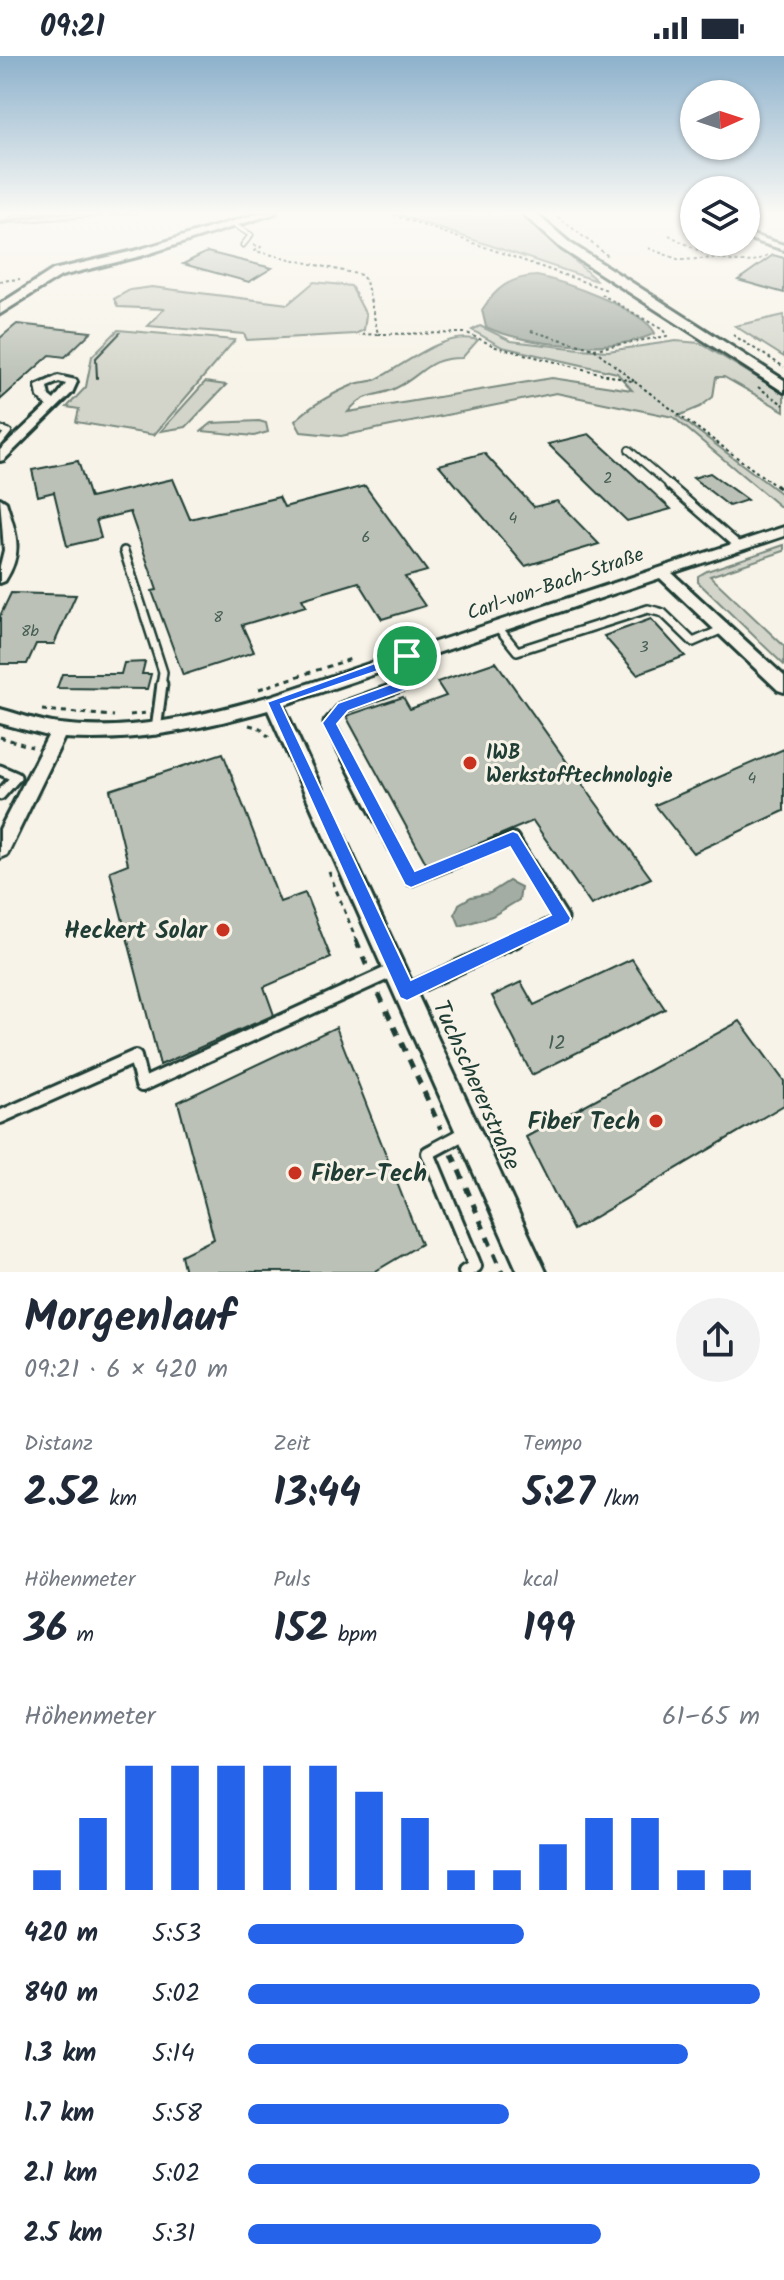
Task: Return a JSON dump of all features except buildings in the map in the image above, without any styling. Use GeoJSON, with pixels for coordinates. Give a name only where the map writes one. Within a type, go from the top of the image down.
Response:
{"type":"FeatureCollection","features":[{"type":"Feature","properties":{"kind":"main road"},"geometry":{"type":"LineString","coordinates":[[0,310],[57,273],[71,270]]}},
{"type":"Feature","properties":{"kind":"main road"},"geometry":{"type":"LineString","coordinates":[[603,270],[784,387]]}},
{"type":"Feature","properties":{"kind":"main road"},"geometry":{"type":"LineString","coordinates":[[614,270],[784,374]]}},
{"type":"Feature","properties":{"kind":"street"},"geometry":{"type":"LineString","coordinates":[[0,457],[52,404]]}},
{"type":"Feature","properties":{"kind":"street"},"geometry":{"type":"LineString","coordinates":[[0,502],[13,548],[11,559],[0,578]]}},
{"type":"Feature","properties":{"kind":"street","name":"Carl-von-Bach-Straße"},"geometry":{"type":"LineString","coordinates":[[0,716],[59,731],[156,730],[197,724],[264,696],[407,656],[784,531]]}},
{"type":"Feature","properties":{"kind":"street"},"geometry":{"type":"LineString","coordinates":[[661,571],[784,686]]}},
{"type":"Feature","properties":{"kind":"street","name":"Tuchschererstraße"},"geometry":{"type":"LineString","coordinates":[[264,696],[407,992],[532,1272]]}},
{"type":"Feature","properties":{"kind":"street"},"geometry":{"type":"LineString","coordinates":[[0,849],[59,731]]}},
{"type":"Feature","properties":{"kind":"lane"},"geometry":{"type":"LineString","coordinates":[[0,429],[8,432],[0,442]]}},
{"type":"Feature","properties":{"kind":"lane"},"geometry":{"type":"LineString","coordinates":[[629,450],[739,546]]}},
{"type":"Feature","properties":{"kind":"lane"},"geometry":{"type":"LineString","coordinates":[[124,551],[163,672],[156,730]]}},
{"type":"Feature","properties":{"kind":"lane"},"geometry":{"type":"LineString","coordinates":[[497,626],[517,651],[648,609],[663,613],[693,642],[723,629]]}},
{"type":"Feature","properties":{"kind":"lane"},"geometry":{"type":"LineString","coordinates":[[407,656],[422,678],[343,707],[329,723],[411,880],[513,838],[563,918],[407,992]]}},
{"type":"Feature","properties":{"kind":"lane"},"geometry":{"type":"LineString","coordinates":[[0,770],[16,777],[0,795]]}},
{"type":"Feature","properties":{"kind":"lane"},"geometry":{"type":"LineString","coordinates":[[0,1117],[135,1057],[142,1085],[396,969]]}},
{"type":"Feature","properties":{"kind":"lane"},"geometry":{"type":"LineString","coordinates":[[465,1272],[475,1266],[428,1153],[469,1131]]}},
{"type":"Feature","properties":{"kind":"path"},"geometry":{"type":"LineString","coordinates":[[338,270],[361,275],[366,281],[378,334]]}},
{"type":"Feature","properties":{"kind":"path"},"geometry":{"type":"LineString","coordinates":[[550,270],[614,292]]}},
{"type":"Feature","properties":{"kind":"path"},"geometry":{"type":"LineString","coordinates":[[531,331],[594,349],[654,342],[667,336],[663,330],[601,294]]}},
{"type":"Feature","properties":{"kind":"path"},"geometry":{"type":"LineString","coordinates":[[640,310],[666,327]]}},
{"type":"Feature","properties":{"kind":"path"},"geometry":{"type":"LineString","coordinates":[[359,335],[467,333],[496,347],[635,382]]}},
{"type":"Feature","properties":{"kind":"path"},"geometry":{"type":"LineString","coordinates":[[594,349],[784,492]]}},
{"type":"Feature","properties":{"kind":"path"},"geometry":{"type":"LineString","coordinates":[[758,387],[784,405]]}},
{"type":"Feature","properties":{"kind":"path"},"geometry":{"type":"LineString","coordinates":[[264,696],[364,655]]}},
{"type":"Feature","properties":{"kind":"path"},"geometry":{"type":"LineString","coordinates":[[35,709],[118,716],[158,711]]}},
{"type":"Feature","properties":{"kind":"path"},"geometry":{"type":"LineString","coordinates":[[248,724],[268,734],[274,748]]}},
{"type":"Feature","properties":{"kind":"path"},"geometry":{"type":"LineString","coordinates":[[0,737],[31,744],[36,753],[32,764],[42,764]]}},
{"type":"Feature","properties":{"kind":"path"},"geometry":{"type":"LineString","coordinates":[[328,869],[502,1272]]}},
{"type":"Feature","properties":{"kind":"shaded area"},"geometry":{"type":"Polygon","coordinates":[[[563,270],[585,270],[597,281],[563,270]]]}},
{"type":"Feature","properties":{"kind":"shaded area"},"geometry":{"type":"Polygon","coordinates":[[[537,276],[583,290],[620,306],[648,324],[655,333],[617,344],[571,345],[524,339],[486,327],[482,310],[493,296],[511,281],[537,276]]]}},
{"type":"Feature","properties":{"kind":"shaded area"},"geometry":{"type":"Polygon","coordinates":[[[314,282],[351,286],[366,315],[364,330],[355,334],[247,340],[244,334],[148,326],[164,309],[118,307],[114,299],[130,290],[152,287],[288,304],[314,282]]]}},
{"type":"Feature","properties":{"kind":"shaded area"},"geometry":{"type":"Polygon","coordinates":[[[784,315],[784,357],[735,326],[784,315]]]}},
{"type":"Feature","properties":{"kind":"shaded area"},"geometry":{"type":"Polygon","coordinates":[[[480,326],[511,341],[580,349],[608,351],[676,341],[700,343],[784,394],[784,411],[724,377],[716,377],[713,397],[700,407],[678,416],[784,496],[784,510],[673,417],[556,393],[341,436],[301,432],[295,421],[322,400],[356,384],[377,379],[438,344],[465,338],[478,340],[462,358],[433,364],[396,388],[365,398],[348,412],[552,378],[632,390],[617,373],[502,347],[472,330],[480,326]]]}},
{"type":"Feature","properties":{"kind":"shaded area"},"geometry":{"type":"Polygon","coordinates":[[[118,330],[235,340],[154,435],[76,422],[79,409],[67,407],[86,387],[92,356],[118,330]]]}},
{"type":"Feature","properties":{"kind":"shaded area"},"geometry":{"type":"Polygon","coordinates":[[[205,382],[226,385],[186,427],[161,431],[205,382]]]}},
{"type":"Feature","properties":{"kind":"shaded area"},"geometry":{"type":"Polygon","coordinates":[[[212,423],[266,423],[268,432],[254,436],[202,431],[212,423]]]}},
{"type":"Feature","properties":{"kind":"shaded area"},"geometry":{"type":"Polygon","coordinates":[[[784,545],[784,551],[710,576],[784,646],[784,665],[698,582],[698,576],[784,545]]]}},
{"type":"Feature","properties":{"kind":"shaded area"},"geometry":{"type":"Polygon","coordinates":[[[509,881],[521,887],[519,900],[492,916],[460,926],[455,914],[459,904],[471,897],[490,893],[509,881]]]}},
{"type":"Feature","properties":{"kind":"tram line"},"geometry":{"type":"LineString","coordinates":[[97,378],[96,358],[120,333]]}},
{"type":"Feature","properties":{"kind":"place","name":"IWB Werkstofftechnologie"},"geometry":{"type":"Point","coordinates":[470,763]}},
{"type":"Feature","properties":{"kind":"place","name":"Heckert Solar"},"geometry":{"type":"Point","coordinates":[223,930]}},
{"type":"Feature","properties":{"kind":"place","name":"Fiber Tech"},"geometry":{"type":"Point","coordinates":[656,1121]}},
{"type":"Feature","properties":{"kind":"place","name":"Fiber-Tech"},"geometry":{"type":"Point","coordinates":[295,1173]}},
{"type":"Feature","properties":{"kind":"route"},"geometry":{"type":"LineString","coordinates":[[407,656],[422,678],[343,707],[335,712],[329,723],[411,880],[513,838],[563,918],[407,992],[273,702],[407,656]]}}]}
